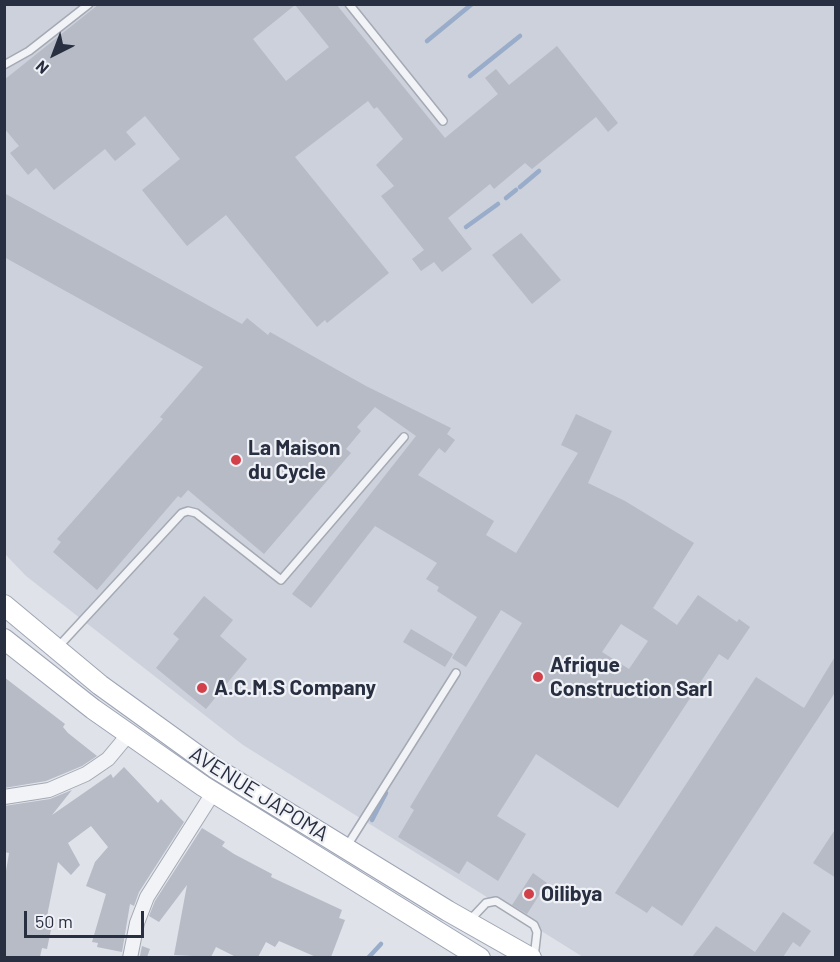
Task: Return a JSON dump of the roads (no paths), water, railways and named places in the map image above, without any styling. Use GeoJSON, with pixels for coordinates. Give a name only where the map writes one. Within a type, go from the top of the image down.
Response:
{"type":"FeatureCollection","features":[{"type":"Feature","properties":{"kind":"main road","name":"AVENUE JAPOMA"},"geometry":{"type":"LineString","coordinates":[[4,605],[154,726],[215,768],[448,911],[532,957]]}},
{"type":"Feature","properties":{"kind":"main road","name":"AVENUE JAPOMA"},"geometry":{"type":"LineString","coordinates":[[4,639],[128,735],[213,793],[480,957]]}},
{"type":"Feature","properties":{"kind":"main road"},"geometry":{"type":"LineString","coordinates":[[435,930],[448,911]]}},
{"type":"Feature","properties":{"kind":"street"},"geometry":{"type":"LineString","coordinates":[[4,797],[49,790],[86,774],[108,759],[128,735]]}},
{"type":"Feature","properties":{"kind":"street"},"geometry":{"type":"LineString","coordinates":[[130,957],[137,923],[147,897],[213,793]]}},
{"type":"Feature","properties":{"kind":"lane"},"geometry":{"type":"LineString","coordinates":[[4,65],[10,64],[29,51],[89,4]]}},
{"type":"Feature","properties":{"kind":"lane"},"geometry":{"type":"LineString","coordinates":[[349,4],[443,121]]}},
{"type":"Feature","properties":{"kind":"lane"},"geometry":{"type":"LineString","coordinates":[[56,649],[182,513],[188,511],[196,513],[281,580],[404,437]]}},
{"type":"Feature","properties":{"kind":"lane"},"geometry":{"type":"LineString","coordinates":[[346,848],[456,673]]}},
{"type":"Feature","properties":{"kind":"lane"},"geometry":{"type":"LineString","coordinates":[[468,922],[486,903],[496,900],[534,925],[537,932],[532,957]]}},
{"type":"Feature","properties":{"kind":"waterway"},"geometry":{"type":"LineString","coordinates":[[427,41],[472,4]]}},
{"type":"Feature","properties":{"kind":"waterway"},"geometry":{"type":"LineString","coordinates":[[470,76],[520,36]]}},
{"type":"Feature","properties":{"kind":"waterway"},"geometry":{"type":"LineString","coordinates":[[520,187],[539,171]]}},
{"type":"Feature","properties":{"kind":"waterway"},"geometry":{"type":"LineString","coordinates":[[506,198],[516,190]]}},
{"type":"Feature","properties":{"kind":"waterway"},"geometry":{"type":"LineString","coordinates":[[466,227],[498,204]]}},
{"type":"Feature","properties":{"kind":"waterway"},"geometry":{"type":"LineString","coordinates":[[372,820],[386,793]]}},
{"type":"Feature","properties":{"kind":"waterway"},"geometry":{"type":"LineString","coordinates":[[368,958],[381,944]]}},
{"type":"Feature","properties":{"kind":"place","name":"La Maison du Cycle"},"geometry":{"type":"Point","coordinates":[236,460]}},
{"type":"Feature","properties":{"kind":"place","name":"Afrique Construction Sarl"},"geometry":{"type":"Point","coordinates":[538,677]}},
{"type":"Feature","properties":{"kind":"place","name":"A.C.M.S Company"},"geometry":{"type":"Point","coordinates":[202,688]}},
{"type":"Feature","properties":{"kind":"place","name":"Oilibya"},"geometry":{"type":"Point","coordinates":[529,894]}}]}
